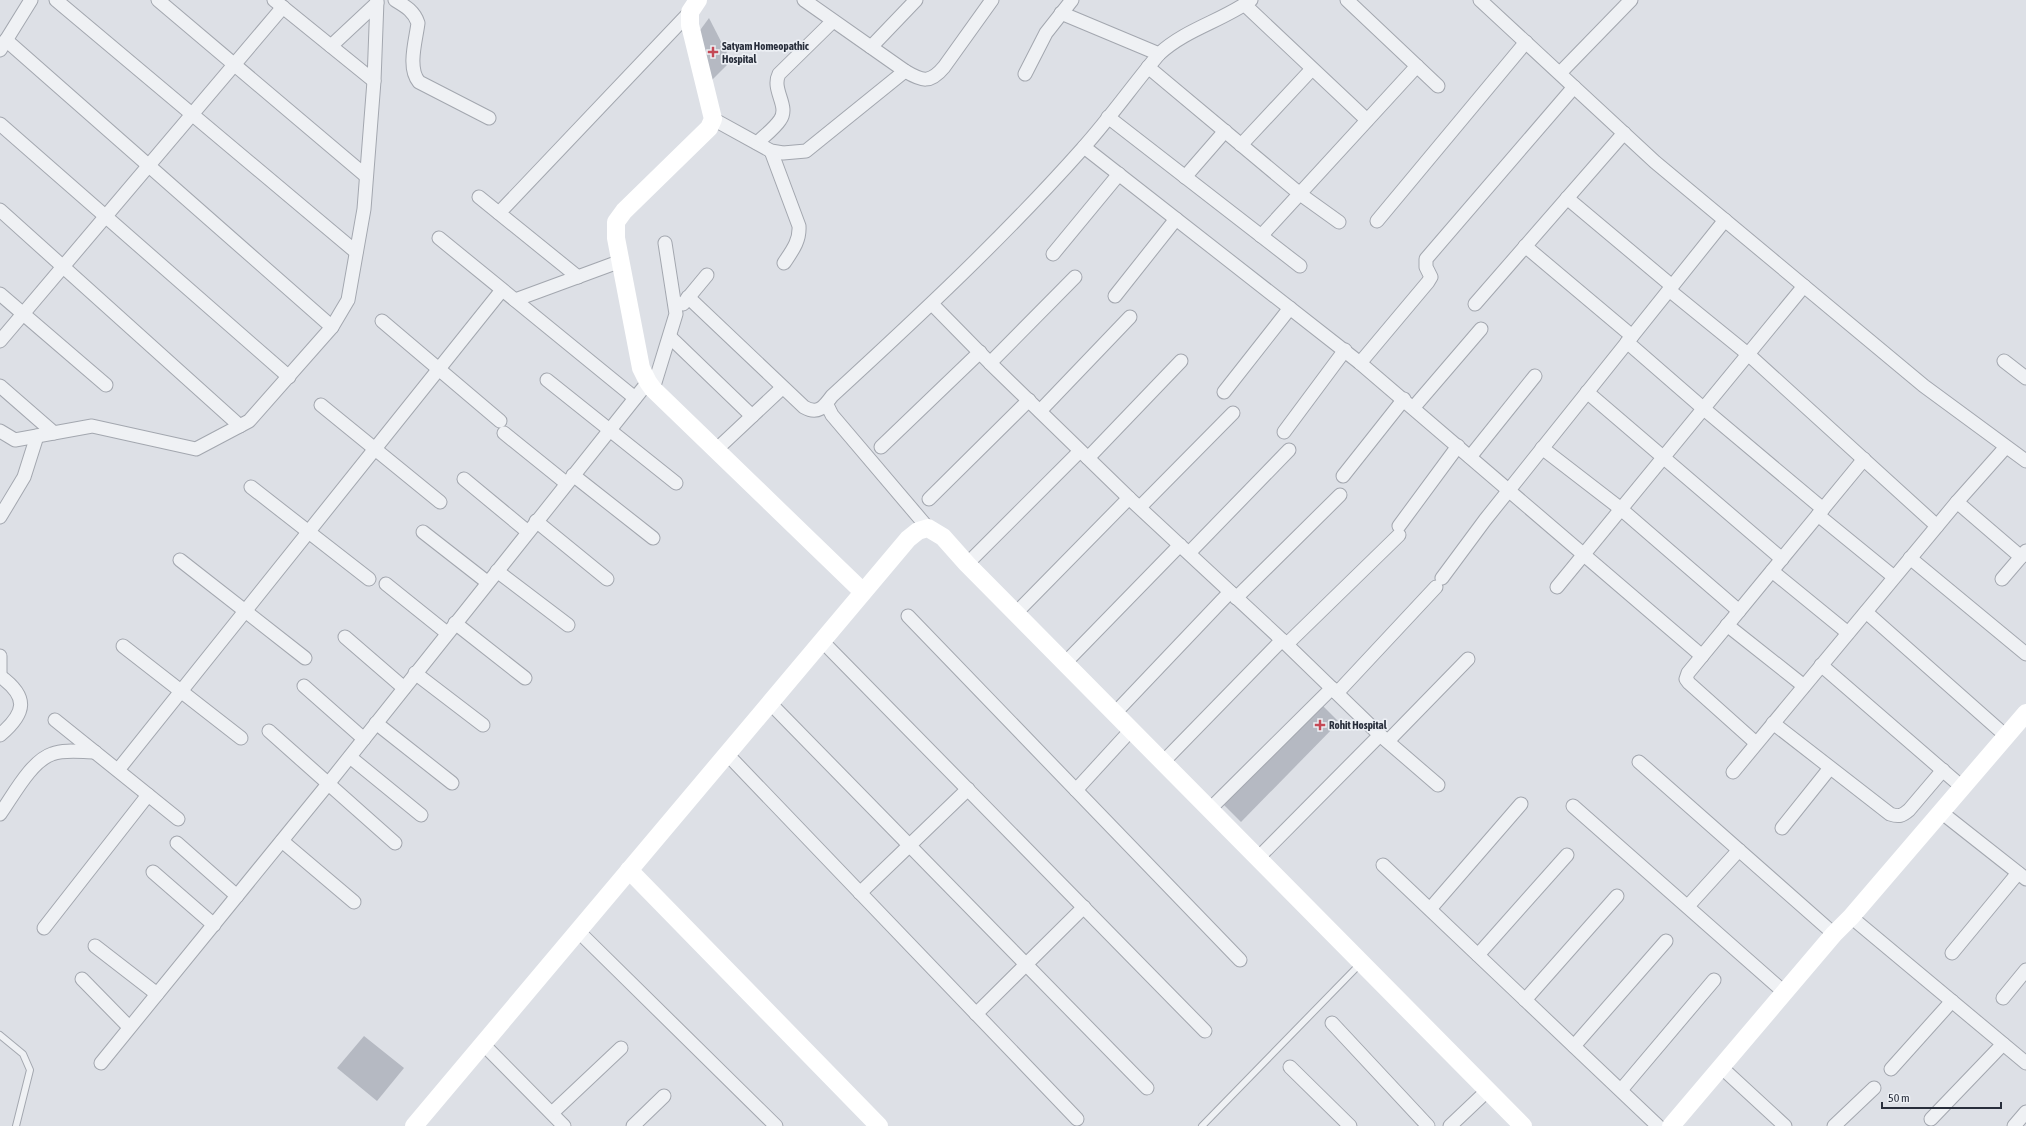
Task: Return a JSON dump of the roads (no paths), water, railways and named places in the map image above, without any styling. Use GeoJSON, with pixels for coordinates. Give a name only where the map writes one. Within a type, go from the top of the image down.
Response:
{"type":"FeatureCollection","features":[{"type":"Feature","properties":{"kind":"street"},"geometry":{"type":"LineString","coordinates":[[56,0],[356,252]]}},
{"type":"Feature","properties":{"kind":"street"},"geometry":{"type":"LineString","coordinates":[[158,0],[366,176]]}},
{"type":"Feature","properties":{"kind":"street"},"geometry":{"type":"LineString","coordinates":[[395,0],[409,9],[416,16],[418,23],[413,66],[415,78],[419,82],[489,118]]}},
{"type":"Feature","properties":{"kind":"street"},"geometry":{"type":"LineString","coordinates":[[804,0],[905,72],[920,79],[927,80],[940,73],[992,0]]}},
{"type":"Feature","properties":{"kind":"street"},"geometry":{"type":"LineString","coordinates":[[871,47],[916,0]]}},
{"type":"Feature","properties":{"kind":"street"},"geometry":{"type":"LineString","coordinates":[[1025,74],[1038,46],[1072,0]]}},
{"type":"Feature","properties":{"kind":"street"},"geometry":{"type":"LineString","coordinates":[[1347,0],[1438,86]]}},
{"type":"Feature","properties":{"kind":"street"},"geometry":{"type":"LineString","coordinates":[[1480,0],[1655,162],[1924,386],[2026,462]]}},
{"type":"Feature","properties":{"kind":"street"},"geometry":{"type":"LineString","coordinates":[[1560,73],[1631,0]]}},
{"type":"Feature","properties":{"kind":"street"},"geometry":{"type":"LineString","coordinates":[[331,46],[377,1]]}},
{"type":"Feature","properties":{"kind":"street"},"geometry":{"type":"LineString","coordinates":[[0,431],[15,440],[92,426],[196,449],[249,421],[289,377],[332,327],[348,300],[364,209],[374,81],[377,1]]}},
{"type":"Feature","properties":{"kind":"street"},"geometry":{"type":"LineString","coordinates":[[26,2],[3,45],[149,164],[332,327]]}},
{"type":"Feature","properties":{"kind":"street"},"geometry":{"type":"LineString","coordinates":[[688,297],[782,388],[809,410],[815,410],[827,405],[832,396],[932,304],[1019,217],[1084,147],[1148,67],[1170,44],[1188,33],[1232,13],[1248,2],[1312,69],[1367,120]]}},
{"type":"Feature","properties":{"kind":"street"},"geometry":{"type":"LineString","coordinates":[[0,340],[234,64],[279,3],[374,81]]}},
{"type":"Feature","properties":{"kind":"street"},"geometry":{"type":"LineString","coordinates":[[694,6],[690,25],[713,119],[709,128],[624,210],[616,222],[616,238],[641,368],[650,386],[717,449],[863,592]]}},
{"type":"Feature","properties":{"kind":"street"},"geometry":{"type":"LineString","coordinates":[[499,213],[694,6]]}},
{"type":"Feature","properties":{"kind":"street"},"geometry":{"type":"LineString","coordinates":[[1061,13],[1160,54]]}},
{"type":"Feature","properties":{"kind":"street"},"geometry":{"type":"LineString","coordinates":[[757,143],[780,121],[783,115],[776,85],[779,74],[833,21]]}},
{"type":"Feature","properties":{"kind":"street"},"geometry":{"type":"LineString","coordinates":[[1377,221],[1526,42]]}},
{"type":"Feature","properties":{"kind":"street"},"geometry":{"type":"LineString","coordinates":[[1261,236],[1417,66]]}},
{"type":"Feature","properties":{"kind":"street"},"geometry":{"type":"LineString","coordinates":[[1148,67],[1300,194],[1340,222]]}},
{"type":"Feature","properties":{"kind":"street"},"geometry":{"type":"LineString","coordinates":[[1241,145],[1312,69]]}},
{"type":"Feature","properties":{"kind":"street"},"geometry":{"type":"LineString","coordinates":[[713,119],[771,150],[795,154],[806,151],[905,72]]}},
{"type":"Feature","properties":{"kind":"street"},"geometry":{"type":"LineString","coordinates":[[1360,363],[1428,282],[1431,277],[1426,267],[1426,259],[1574,87]]}},
{"type":"Feature","properties":{"kind":"street"},"geometry":{"type":"LineString","coordinates":[[1108,117],[1300,266]]}},
{"type":"Feature","properties":{"kind":"street"},"geometry":{"type":"LineString","coordinates":[[0,124],[289,377]]}},
{"type":"Feature","properties":{"kind":"street"},"geometry":{"type":"LineString","coordinates":[[1186,177],[1224,131]]}},
{"type":"Feature","properties":{"kind":"street"},"geometry":{"type":"LineString","coordinates":[[1475,304],[1624,133]]}},
{"type":"Feature","properties":{"kind":"street"},"geometry":{"type":"LineString","coordinates":[[1084,147],[1345,350],[1409,403],[1702,656]]}},
{"type":"Feature","properties":{"kind":"street"},"geometry":{"type":"LineString","coordinates":[[771,150],[799,230],[798,240],[784,263]]}},
{"type":"Feature","properties":{"kind":"street"},"geometry":{"type":"LineString","coordinates":[[1053,254],[1119,174]]}},
{"type":"Feature","properties":{"kind":"street"},"geometry":{"type":"LineString","coordinates":[[479,196],[578,277]]}},
{"type":"Feature","properties":{"kind":"street"},"geometry":{"type":"LineString","coordinates":[[1567,198],[1749,355],[1937,526]]}},
{"type":"Feature","properties":{"kind":"street"},"geometry":{"type":"LineString","coordinates":[[0,210],[240,426]]}},
{"type":"Feature","properties":{"kind":"street"},"geometry":{"type":"LineString","coordinates":[[1115,296],[1176,219]]}},
{"type":"Feature","properties":{"kind":"street"},"geometry":{"type":"LineString","coordinates":[[1210,810],[1334,690],[1439,582],[1508,490],[1725,220]]}},
{"type":"Feature","properties":{"kind":"street"},"geometry":{"type":"LineString","coordinates":[[438,238],[636,398]]}},
{"type":"Feature","properties":{"kind":"street"},"geometry":{"type":"LineString","coordinates":[[665,243],[676,314]]}},
{"type":"Feature","properties":{"kind":"street"},"geometry":{"type":"LineString","coordinates":[[1525,246],[1630,339],[1704,409],[1894,577]]}},
{"type":"Feature","properties":{"kind":"street"},"geometry":{"type":"LineString","coordinates":[[515,300],[621,261]]}},
{"type":"Feature","properties":{"kind":"street"},"geometry":{"type":"LineString","coordinates":[[101,1063],[350,757],[610,428],[636,398],[650,386],[670,337],[676,314],[707,275]]}},
{"type":"Feature","properties":{"kind":"street"},"geometry":{"type":"LineString","coordinates":[[990,363],[1075,277]]}},
{"type":"Feature","properties":{"kind":"street"},"geometry":{"type":"LineString","coordinates":[[1557,587],[1749,355],[1804,286]]}},
{"type":"Feature","properties":{"kind":"street"},"geometry":{"type":"LineString","coordinates":[[118,770],[502,290]]}},
{"type":"Feature","properties":{"kind":"street"},"geometry":{"type":"LineString","coordinates":[[0,294],[106,385]]}},
{"type":"Feature","properties":{"kind":"street"},"geometry":{"type":"LineString","coordinates":[[932,304],[990,363],[1129,498],[1284,642],[1384,738],[1438,785]]}},
{"type":"Feature","properties":{"kind":"street"},"geometry":{"type":"LineString","coordinates":[[1224,392],[1290,308]]}},
{"type":"Feature","properties":{"kind":"street"},"geometry":{"type":"LineString","coordinates":[[1040,411],[1130,317]]}},
{"type":"Feature","properties":{"kind":"street"},"geometry":{"type":"LineString","coordinates":[[382,321],[439,369],[502,427],[569,479],[653,538]]}},
{"type":"Feature","properties":{"kind":"street"},"geometry":{"type":"LineString","coordinates":[[1343,476],[1409,403],[1481,329]]}},
{"type":"Feature","properties":{"kind":"street"},"geometry":{"type":"LineString","coordinates":[[670,337],[752,416]]}},
{"type":"Feature","properties":{"kind":"street"},"geometry":{"type":"LineString","coordinates":[[1284,432],[1345,350]]}},
{"type":"Feature","properties":{"kind":"street"},"geometry":{"type":"LineString","coordinates":[[881,447],[980,352]]}},
{"type":"Feature","properties":{"kind":"street"},"geometry":{"type":"LineString","coordinates":[[967,564],[1181,361]]}},
{"type":"Feature","properties":{"kind":"street"},"geometry":{"type":"LineString","coordinates":[[2004,361],[2026,378]]}},
{"type":"Feature","properties":{"kind":"street"},"geometry":{"type":"LineString","coordinates":[[1470,456],[1535,376]]}},
{"type":"Feature","properties":{"kind":"street"},"geometry":{"type":"LineString","coordinates":[[547,380],[610,428],[676,483]]}},
{"type":"Feature","properties":{"kind":"street"},"geometry":{"type":"LineString","coordinates":[[0,386],[54,433]]}},
{"type":"Feature","properties":{"kind":"street"},"geometry":{"type":"LineString","coordinates":[[717,449],[782,388]]}},
{"type":"Feature","properties":{"kind":"street"},"geometry":{"type":"LineString","coordinates":[[1587,392],[1782,559]]}},
{"type":"Feature","properties":{"kind":"street"},"geometry":{"type":"LineString","coordinates":[[930,499],[1029,400]]}},
{"type":"Feature","properties":{"kind":"street"},"geometry":{"type":"LineString","coordinates":[[321,405],[440,502]]}},
{"type":"Feature","properties":{"kind":"street"},"geometry":{"type":"LineString","coordinates":[[827,405],[832,415],[928,528],[943,537],[967,564],[1523,1126]]}},
{"type":"Feature","properties":{"kind":"street"},"geometry":{"type":"LineString","coordinates":[[1140,507],[1233,413]]}},
{"type":"Feature","properties":{"kind":"street"},"geometry":{"type":"LineString","coordinates":[[0,517],[24,477],[37,436]]}},
{"type":"Feature","properties":{"kind":"street"},"geometry":{"type":"LineString","coordinates":[[1164,762],[1284,642],[1399,531],[1458,446]]}},
{"type":"Feature","properties":{"kind":"street"},"geometry":{"type":"LineString","coordinates":[[1542,448],[1621,509],[1739,611]]}},
{"type":"Feature","properties":{"kind":"street"},"geometry":{"type":"LineString","coordinates":[[1733,772],[1957,502],[2006,448]]}},
{"type":"Feature","properties":{"kind":"street"},"geometry":{"type":"LineString","coordinates":[[1065,663],[1289,450]]}},
{"type":"Feature","properties":{"kind":"street"},"geometry":{"type":"LineString","coordinates":[[1756,743],[1689,683],[1686,679],[1688,673],[1864,459]]}},
{"type":"Feature","properties":{"kind":"street"},"geometry":{"type":"LineString","coordinates":[[464,479],[528,532]]}},
{"type":"Feature","properties":{"kind":"street"},"geometry":{"type":"LineString","coordinates":[[251,487],[369,580]]}},
{"type":"Feature","properties":{"kind":"street"},"geometry":{"type":"LineString","coordinates":[[1115,713],[1233,595],[1340,495]]}},
{"type":"Feature","properties":{"kind":"street"},"geometry":{"type":"LineString","coordinates":[[1016,613],[1129,498]]}},
{"type":"Feature","properties":{"kind":"street"},"geometry":{"type":"LineString","coordinates":[[1957,502],[2023,554],[2002,579]]}},
{"type":"Feature","properties":{"kind":"street"},"geometry":{"type":"LineString","coordinates":[[536,521],[607,579]]}},
{"type":"Feature","properties":{"kind":"street"},"geometry":{"type":"LineString","coordinates":[[414,1126],[908,538],[918,531],[928,528]]}},
{"type":"Feature","properties":{"kind":"street"},"geometry":{"type":"LineString","coordinates":[[423,532],[488,582]]}},
{"type":"Feature","properties":{"kind":"street"},"geometry":{"type":"LineString","coordinates":[[1910,558],[2026,654]]}},
{"type":"Feature","properties":{"kind":"street"},"geometry":{"type":"LineString","coordinates":[[180,560],[304,658]]}},
{"type":"Feature","properties":{"kind":"street"},"geometry":{"type":"LineString","coordinates":[[496,571],[568,626]]}},
{"type":"Feature","properties":{"kind":"street"},"geometry":{"type":"LineString","coordinates":[[1772,571],[1848,633]]}},
{"type":"Feature","properties":{"kind":"street"},"geometry":{"type":"LineString","coordinates":[[386,584],[525,678]]}},
{"type":"Feature","properties":{"kind":"street"},"geometry":{"type":"LineString","coordinates":[[1866,612],[2006,736]]}},
{"type":"Feature","properties":{"kind":"street"},"geometry":{"type":"LineString","coordinates":[[908,616],[1240,960]]}},
{"type":"Feature","properties":{"kind":"street"},"geometry":{"type":"LineString","coordinates":[[1728,625],[1804,686]]}},
{"type":"Feature","properties":{"kind":"street"},"geometry":{"type":"LineString","coordinates":[[345,637],[404,688]]}},
{"type":"Feature","properties":{"kind":"street"},"geometry":{"type":"LineString","coordinates":[[822,641],[1206,1031]]}},
{"type":"Feature","properties":{"kind":"street"},"geometry":{"type":"LineString","coordinates":[[123,646],[241,738]]}},
{"type":"Feature","properties":{"kind":"street"},"geometry":{"type":"LineString","coordinates":[[0,656],[0,676],[14,686],[21,705],[18,716],[11,726],[0,735]]}},
{"type":"Feature","properties":{"kind":"street"},"geometry":{"type":"LineString","coordinates":[[1258,858],[1468,659]]}},
{"type":"Feature","properties":{"kind":"street"},"geometry":{"type":"LineString","coordinates":[[1822,665],[1962,787]]}},
{"type":"Feature","properties":{"kind":"street"},"geometry":{"type":"LineString","coordinates":[[415,673],[483,725]]}},
{"type":"Feature","properties":{"kind":"street"},"geometry":{"type":"LineString","coordinates":[[304,686],[364,739]]}},
{"type":"Feature","properties":{"kind":"street"},"geometry":{"type":"LineString","coordinates":[[770,703],[1147,1088]]}},
{"type":"Feature","properties":{"kind":"street"},"geometry":{"type":"LineString","coordinates":[[1671,1126],[1784,992],[1834,934],[1851,917],[2026,713]]}},
{"type":"Feature","properties":{"kind":"street"},"geometry":{"type":"LineString","coordinates":[[55,720],[178,819]]}},
{"type":"Feature","properties":{"kind":"street"},"geometry":{"type":"LineString","coordinates":[[376,723],[452,783]]}},
{"type":"Feature","properties":{"kind":"street"},"geometry":{"type":"LineString","coordinates":[[1773,723],[1890,814],[1897,817],[1910,810],[1943,770]]}},
{"type":"Feature","properties":{"kind":"street"},"geometry":{"type":"LineString","coordinates":[[1076,790],[1131,730]]}},
{"type":"Feature","properties":{"kind":"street"},"geometry":{"type":"LineString","coordinates":[[269,731],[395,843]]}},
{"type":"Feature","properties":{"kind":"street"},"geometry":{"type":"LineString","coordinates":[[0,814],[35,765],[43,758],[53,753],[95,752]]}},
{"type":"Feature","properties":{"kind":"street"},"geometry":{"type":"LineString","coordinates":[[727,754],[1077,1119]]}},
{"type":"Feature","properties":{"kind":"street"},"geometry":{"type":"LineString","coordinates":[[350,757],[421,815]]}},
{"type":"Feature","properties":{"kind":"street"},"geometry":{"type":"LineString","coordinates":[[1639,762],[1834,934]]}},
{"type":"Feature","properties":{"kind":"street"},"geometry":{"type":"LineString","coordinates":[[1782,828],[1830,768]]}},
{"type":"Feature","properties":{"kind":"street"},"geometry":{"type":"LineString","coordinates":[[860,893],[968,789]]}},
{"type":"Feature","properties":{"kind":"street"},"geometry":{"type":"LineString","coordinates":[[44,928],[148,795]]}},
{"type":"Feature","properties":{"kind":"street"},"geometry":{"type":"LineString","coordinates":[[1430,909],[1521,804]]}},
{"type":"Feature","properties":{"kind":"street"},"geometry":{"type":"LineString","coordinates":[[1573,806],[1784,992]]}},
{"type":"Feature","properties":{"kind":"street"},"geometry":{"type":"LineString","coordinates":[[1941,812],[2022,876],[1952,953]]}},
{"type":"Feature","properties":{"kind":"street"},"geometry":{"type":"LineString","coordinates":[[282,841],[354,902]]}},
{"type":"Feature","properties":{"kind":"street"},"geometry":{"type":"LineString","coordinates":[[177,843],[237,896]]}},
{"type":"Feature","properties":{"kind":"street"},"geometry":{"type":"LineString","coordinates":[[1688,906],[1739,850]]}},
{"type":"Feature","properties":{"kind":"street"},"geometry":{"type":"LineString","coordinates":[[1478,955],[1567,855]]}},
{"type":"Feature","properties":{"kind":"street"},"geometry":{"type":"LineString","coordinates":[[1383,864],[1658,1126]]}},
{"type":"Feature","properties":{"kind":"street"},"geometry":{"type":"LineString","coordinates":[[629,870],[880,1126]]}},
{"type":"Feature","properties":{"kind":"street"},"geometry":{"type":"LineString","coordinates":[[153,872],[214,925]]}},
{"type":"Feature","properties":{"kind":"street"},"geometry":{"type":"LineString","coordinates":[[1525,1000],[1617,896]]}},
{"type":"Feature","properties":{"kind":"street"},"geometry":{"type":"LineString","coordinates":[[976,1014],[1084,908]]}},
{"type":"Feature","properties":{"kind":"street"},"geometry":{"type":"LineString","coordinates":[[1851,917],[2026,1063]]}},
{"type":"Feature","properties":{"kind":"street"},"geometry":{"type":"LineString","coordinates":[[578,931],[776,1126]]}},
{"type":"Feature","properties":{"kind":"street"},"geometry":{"type":"LineString","coordinates":[[1574,1046],[1666,941]]}},
{"type":"Feature","properties":{"kind":"street"},"geometry":{"type":"LineString","coordinates":[[95,946],[157,994]]}},
{"type":"Feature","properties":{"kind":"street"},"geometry":{"type":"LineString","coordinates":[[2003,998],[2026,970]]}},
{"type":"Feature","properties":{"kind":"street"},"geometry":{"type":"LineString","coordinates":[[82,979],[129,1028]]}},
{"type":"Feature","properties":{"kind":"street"},"geometry":{"type":"LineString","coordinates":[[1620,1090],[1714,980]]}},
{"type":"Feature","properties":{"kind":"street"},"geometry":{"type":"LineString","coordinates":[[1891,1069],[1952,1001]]}},
{"type":"Feature","properties":{"kind":"street"},"geometry":{"type":"LineString","coordinates":[[1332,1023],[1428,1126]]}},
{"type":"Feature","properties":{"kind":"street"},"geometry":{"type":"LineString","coordinates":[[483,1044],[564,1126]]}},
{"type":"Feature","properties":{"kind":"street"},"geometry":{"type":"LineString","coordinates":[[1931,1119],[2003,1044]]}},
{"type":"Feature","properties":{"kind":"street"},"geometry":{"type":"LineString","coordinates":[[552,1113],[621,1048]]}},
{"type":"Feature","properties":{"kind":"street"},"geometry":{"type":"LineString","coordinates":[[1290,1067],[1350,1126]]}},
{"type":"Feature","properties":{"kind":"street"},"geometry":{"type":"LineString","coordinates":[[1721,1067],[1785,1126]]}},
{"type":"Feature","properties":{"kind":"street"},"geometry":{"type":"LineString","coordinates":[[1834,1126],[1874,1088]]}},
{"type":"Feature","properties":{"kind":"street"},"geometry":{"type":"LineString","coordinates":[[1450,1126],[1488,1090]]}},
{"type":"Feature","properties":{"kind":"street"},"geometry":{"type":"LineString","coordinates":[[633,1126],[664,1096]]}},
{"type":"Feature","properties":{"kind":"street"},"geometry":{"type":"LineString","coordinates":[[2014,1126],[2026,1112]]}},
{"type":"Feature","properties":{"kind":"lane"},"geometry":{"type":"LineString","coordinates":[[1202,1126],[1361,962]]}},
{"type":"Feature","properties":{"kind":"lane"},"geometry":{"type":"LineString","coordinates":[[0,1035],[24,1054],[30,1070],[16,1126]]}},
{"type":"Feature","properties":{"kind":"place","name":"Satyam Homeopathic Hospital"},"geometry":{"type":"Point","coordinates":[713,52]}},
{"type":"Feature","properties":{"kind":"place","name":"Rohit Hospital"},"geometry":{"type":"Point","coordinates":[1320,725]}}]}
